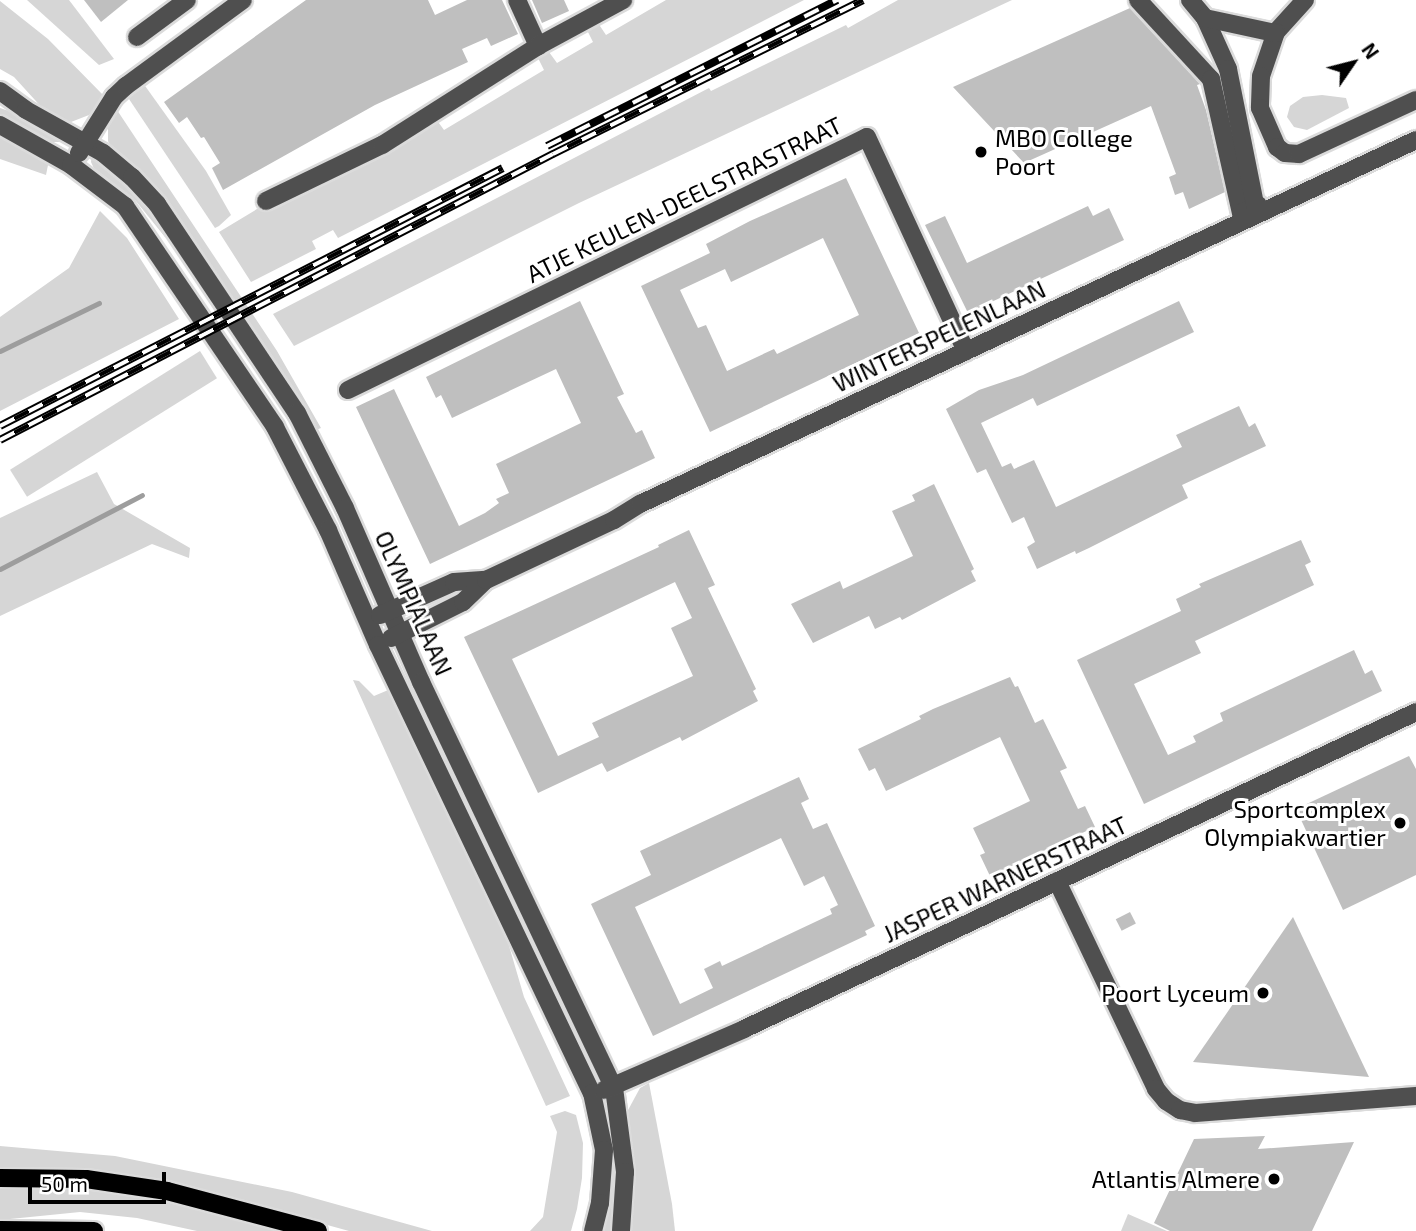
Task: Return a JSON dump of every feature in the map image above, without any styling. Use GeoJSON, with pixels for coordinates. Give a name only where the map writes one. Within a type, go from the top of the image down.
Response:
{"type":"FeatureCollection","features":[{"type":"Feature","properties":{"kind":"main road"},"geometry":{"type":"LineString","coordinates":[[0,1178],[86,1179],[167,1191],[318,1231]]}},
{"type":"Feature","properties":{"kind":"main road"},"geometry":{"type":"LineString","coordinates":[[0,1230],[94,1231]]}},
{"type":"Feature","properties":{"kind":"street"},"geometry":{"type":"LineString","coordinates":[[137,37],[187,0],[206,24]]}},
{"type":"Feature","properties":{"kind":"street"},"geometry":{"type":"LineString","coordinates":[[71,165],[114,97],[206,24],[243,0]]}},
{"type":"Feature","properties":{"kind":"street"},"geometry":{"type":"LineString","coordinates":[[517,0],[538,46]]}},
{"type":"Feature","properties":{"kind":"street"},"geometry":{"type":"LineString","coordinates":[[266,201],[382,145],[538,46],[623,0]]}},
{"type":"Feature","properties":{"kind":"street"},"geometry":{"type":"LineString","coordinates":[[1138,0],[1211,79],[1241,213],[1257,210],[1416,130]]}},
{"type":"Feature","properties":{"kind":"street"},"geometry":{"type":"LineString","coordinates":[[1190,0],[1205,18],[1228,69],[1257,210]]}},
{"type":"Feature","properties":{"kind":"street"},"geometry":{"type":"LineString","coordinates":[[1305,0],[1275,33],[1264,62],[1259,96],[1270,137],[1285,153],[1300,154],[1416,100]]}},
{"type":"Feature","properties":{"kind":"street"},"geometry":{"type":"LineString","coordinates":[[1205,18],[1275,33]]}},
{"type":"Feature","properties":{"kind":"street","name":"OLYMPIALAAN"},"geometry":{"type":"LineString","coordinates":[[0,91],[26,110],[120,166],[157,204],[289,402],[345,508],[390,611],[614,1088],[619,1109],[625,1172],[621,1231]]}},
{"type":"Feature","properties":{"kind":"street","name":"OLYMPIALAAN"},"geometry":{"type":"LineString","coordinates":[[0,125],[71,165],[116,197],[138,223],[275,427],[328,530],[378,645],[592,1093],[604,1150],[600,1203],[593,1231]]}},
{"type":"Feature","properties":{"kind":"street","name":"ATJE KEULEN-DEELSTRASTRAAT"},"geometry":{"type":"LineString","coordinates":[[348,390],[867,137],[966,351]]}},
{"type":"Feature","properties":{"kind":"street","name":"WINTERSPELENLAAN"},"geometry":{"type":"LineString","coordinates":[[378,645],[463,602],[486,580],[1257,210],[1416,140]]}},
{"type":"Feature","properties":{"kind":"street","name":"WINTERSPELENLAAN"},"geometry":{"type":"LineString","coordinates":[[368,621],[454,582],[486,580]]}},
{"type":"Feature","properties":{"kind":"street","name":"JASPER WARNERSTRAAT"},"geometry":{"type":"LineString","coordinates":[[592,1093],[614,1088],[1416,712]]}},
{"type":"Feature","properties":{"kind":"street"},"geometry":{"type":"LineString","coordinates":[[1057,881],[1156,1089],[1166,1101],[1180,1110],[1195,1113],[1416,1096]]}},
{"type":"Feature","properties":{"kind":"shaded area"},"geometry":{"type":"Polygon","coordinates":[[[27,0],[69,0],[114,59],[99,65],[27,0]]]}},
{"type":"Feature","properties":{"kind":"shaded area"},"geometry":{"type":"Polygon","coordinates":[[[666,0],[804,0],[338,238],[333,230],[312,241],[316,249],[251,282],[219,232],[267,203],[270,208],[359,168],[436,119],[444,130],[544,70],[538,58],[549,52],[557,63],[593,42],[587,30],[598,23],[606,35],[666,0]]]}},
{"type":"Feature","properties":{"kind":"shaded area"},"geometry":{"type":"Polygon","coordinates":[[[898,0],[1012,0],[579,203],[294,346],[273,314],[709,88],[711,91],[846,25],[848,28],[898,0]]]}},
{"type":"Feature","properties":{"kind":"shaded area"},"geometry":{"type":"Polygon","coordinates":[[[0,1],[48,39],[105,97],[89,115],[71,122],[58,118],[45,111],[14,77],[0,69],[0,1]]]}},
{"type":"Feature","properties":{"kind":"shaded area"},"geometry":{"type":"Polygon","coordinates":[[[143,83],[206,171],[231,215],[219,226],[215,228],[127,96],[143,83]]]}},
{"type":"Feature","properties":{"kind":"shaded area"},"geometry":{"type":"Polygon","coordinates":[[[1322,95],[1346,98],[1349,108],[1307,130],[1294,127],[1287,117],[1290,106],[1303,97],[1322,95]]]}},
{"type":"Feature","properties":{"kind":"shaded area"},"geometry":{"type":"Polygon","coordinates":[[[0,108],[30,118],[67,142],[44,142],[0,119],[0,108]]]}},
{"type":"Feature","properties":{"kind":"shaded area"},"geometry":{"type":"Polygon","coordinates":[[[117,110],[277,351],[321,428],[313,431],[290,392],[293,390],[184,226],[113,151],[108,141],[108,127],[117,110]]]}},
{"type":"Feature","properties":{"kind":"shaded area"},"geometry":{"type":"Polygon","coordinates":[[[0,130],[49,160],[46,175],[0,159],[0,130]]]}},
{"type":"Feature","properties":{"kind":"shaded area"},"geometry":{"type":"Polygon","coordinates":[[[92,153],[117,170],[172,233],[165,237],[135,200],[116,190],[96,173],[91,162],[92,153]]]}},
{"type":"Feature","properties":{"kind":"shaded area"},"geometry":{"type":"Polygon","coordinates":[[[100,211],[127,238],[179,319],[0,411],[0,317],[69,268],[100,211]]]}},
{"type":"Feature","properties":{"kind":"shaded area"},"geometry":{"type":"Polygon","coordinates":[[[200,351],[217,378],[27,497],[10,470],[200,351]]]}},
{"type":"Feature","properties":{"kind":"shaded area"},"geometry":{"type":"Polygon","coordinates":[[[97,472],[114,504],[190,548],[189,558],[152,544],[0,616],[0,518],[97,472]]]}},
{"type":"Feature","properties":{"kind":"shaded area"},"geometry":{"type":"Polygon","coordinates":[[[411,679],[584,1050],[577,1053],[404,682],[411,679]]]}},
{"type":"Feature","properties":{"kind":"shaded area"},"geometry":{"type":"Polygon","coordinates":[[[353,680],[359,681],[374,696],[393,688],[503,925],[524,997],[570,1096],[546,1106],[353,680]]]}},
{"type":"Feature","properties":{"kind":"shaded area"},"geometry":{"type":"Polygon","coordinates":[[[649,1083],[675,1231],[625,1231],[627,1112],[640,1088],[649,1083]]]}},
{"type":"Feature","properties":{"kind":"shaded area"},"geometry":{"type":"Polygon","coordinates":[[[565,1111],[576,1115],[583,1143],[582,1178],[571,1231],[530,1231],[543,1217],[557,1132],[550,1116],[565,1111]]]}},
{"type":"Feature","properties":{"kind":"shaded area"},"geometry":{"type":"Polygon","coordinates":[[[616,1133],[618,1156],[614,1231],[599,1231],[608,1134],[616,1133]]]}},
{"type":"Feature","properties":{"kind":"shaded area"},"geometry":{"type":"Polygon","coordinates":[[[0,1146],[115,1156],[292,1192],[432,1231],[349,1231],[182,1185],[123,1175],[59,1169],[0,1169],[0,1146]]]}},
{"type":"Feature","properties":{"kind":"shaded area"},"geometry":{"type":"Polygon","coordinates":[[[0,1188],[74,1188],[147,1197],[279,1231],[197,1231],[137,1218],[80,1212],[0,1220],[0,1188]]]}},
{"type":"Feature","properties":{"kind":"shaded area"},"geometry":{"type":"Polygon","coordinates":[[[1128,1214],[1167,1231],[1121,1231],[1128,1214]]]}},
{"type":"Feature","properties":{"kind":"building"},"geometry":{"type":"Polygon","coordinates":[[[84,0],[128,0],[101,22],[84,0]]]}},
{"type":"Feature","properties":{"kind":"building"},"geometry":{"type":"Polygon","coordinates":[[[306,0],[428,0],[435,15],[467,0],[502,0],[518,34],[491,46],[487,38],[462,49],[468,62],[375,105],[223,190],[212,168],[220,163],[204,137],[201,138],[187,117],[179,123],[164,102],[306,0]]]}},
{"type":"Feature","properties":{"kind":"building"},"geometry":{"type":"Polygon","coordinates":[[[532,0],[564,0],[569,11],[542,23],[532,0]]]}},
{"type":"Feature","properties":{"kind":"building"},"geometry":{"type":"Polygon","coordinates":[[[1130,8],[1200,84],[1197,85],[1206,110],[1225,192],[1189,209],[1183,192],[1175,195],[1169,177],[1176,174],[1151,106],[1024,163],[953,87],[1130,8]]]}},
{"type":"Feature","properties":{"kind":"building"},"geometry":{"type":"Polygon","coordinates":[[[846,178],[919,333],[710,432],[641,286],[710,253],[706,244],[846,178]],[[823,238],[731,282],[725,269],[680,290],[698,328],[706,325],[727,371],[774,349],[777,354],[859,315],[823,238]]]}},
{"type":"Feature","properties":{"kind":"building"},"geometry":{"type":"Polygon","coordinates":[[[1088,206],[1093,216],[1109,208],[1124,240],[968,313],[925,225],[945,216],[967,263],[1088,206]]]}},
{"type":"Feature","properties":{"kind":"building"},"geometry":{"type":"Polygon","coordinates":[[[580,301],[624,394],[617,397],[636,433],[642,430],[655,458],[430,564],[356,407],[394,389],[459,526],[485,513],[499,503],[496,499],[509,493],[496,464],[581,423],[556,369],[452,418],[441,395],[436,398],[426,377],[580,301]]]}},
{"type":"Feature","properties":{"kind":"building"},"geometry":{"type":"Polygon","coordinates":[[[1179,301],[1194,332],[1037,406],[1033,398],[981,423],[1002,467],[1011,463],[1014,469],[1034,460],[1056,507],[1182,447],[1176,435],[1239,406],[1249,427],[1255,423],[1266,446],[1182,485],[1188,498],[1089,548],[1076,554],[1075,551],[1037,569],[1027,547],[1035,542],[1024,517],[1012,523],[986,469],[977,473],[946,409],[979,390],[1023,375],[1179,301]]]}},
{"type":"Feature","properties":{"kind":"building"},"geometry":{"type":"Polygon","coordinates":[[[934,484],[974,569],[971,571],[976,581],[902,620],[900,617],[875,629],[869,616],[813,643],[791,604],[840,581],[843,589],[913,556],[892,511],[915,501],[912,495],[934,484]]]}},
{"type":"Feature","properties":{"kind":"building"},"geometry":{"type":"Polygon","coordinates":[[[689,530],[715,585],[708,588],[756,689],[753,691],[758,701],[682,741],[680,737],[607,772],[602,763],[538,793],[464,637],[659,547],[658,545],[689,530]],[[675,582],[512,659],[558,756],[599,737],[592,723],[693,676],[671,628],[692,618],[675,582]]]}},
{"type":"Feature","properties":{"kind":"building"},"geometry":{"type":"Polygon","coordinates":[[[1301,540],[1311,562],[1305,565],[1314,585],[1195,641],[1201,653],[1134,684],[1168,755],[1196,742],[1193,736],[1223,721],[1220,713],[1354,650],[1365,674],[1372,670],[1382,691],[1144,804],[1077,660],[1181,611],[1176,599],[1201,587],[1199,584],[1301,540]]]}},
{"type":"Feature","properties":{"kind":"building"},"geometry":{"type":"Polygon","coordinates":[[[1010,677],[1015,687],[1018,686],[1035,723],[1043,719],[1067,768],[1060,771],[1078,809],[1085,806],[1095,827],[990,876],[980,855],[985,853],[973,828],[1030,801],[1000,737],[886,791],[875,768],[869,771],[858,749],[921,719],[919,716],[933,709],[1010,677]]]}},
{"type":"Feature","properties":{"kind":"building"},"geometry":{"type":"Polygon","coordinates":[[[1409,756],[1416,769],[1416,875],[1343,910],[1296,809],[1409,756]]]}},
{"type":"Feature","properties":{"kind":"building"},"geometry":{"type":"Polygon","coordinates":[[[799,777],[809,799],[801,803],[813,829],[827,823],[875,926],[865,931],[867,935],[653,1036],[591,904],[651,875],[640,851],[799,777]],[[781,838],[635,907],[680,1004],[713,988],[704,969],[720,961],[722,966],[832,914],[830,909],[838,905],[824,876],[804,886],[781,838]]]}},
{"type":"Feature","properties":{"kind":"building"},"geometry":{"type":"Polygon","coordinates":[[[1130,912],[1136,924],[1122,931],[1116,919],[1130,912]]]}},
{"type":"Feature","properties":{"kind":"building"},"geometry":{"type":"Polygon","coordinates":[[[1293,917],[1369,1077],[1193,1062],[1293,917]]]}},
{"type":"Feature","properties":{"kind":"building"},"geometry":{"type":"Polygon","coordinates":[[[1265,1136],[1258,1149],[1354,1142],[1312,1231],[1170,1231],[1154,1223],[1194,1139],[1265,1136]]]}},
{"type":"Feature","properties":{"kind":"waterway"},"geometry":{"type":"LineString","coordinates":[[0,351],[99,303]]}},
{"type":"Feature","properties":{"kind":"waterway"},"geometry":{"type":"LineString","coordinates":[[0,569],[142,495]]}},
{"type":"Feature","properties":{"kind":"railway"},"geometry":{"type":"LineString","coordinates":[[547,146],[837,0]]}},
{"type":"Feature","properties":{"kind":"railway"},"geometry":{"type":"LineString","coordinates":[[0,440],[553,154],[863,0]]}},
{"type":"Feature","properties":{"kind":"railway"},"geometry":{"type":"LineString","coordinates":[[0,426],[503,168]]}},
{"type":"Feature","properties":{"kind":"place","name":"MBO College Poort"},"geometry":{"type":"Point","coordinates":[981,152]}},
{"type":"Feature","properties":{"kind":"place","name":"Sportcomplex Olympiakwartier"},"geometry":{"type":"Point","coordinates":[1400,823]}},
{"type":"Feature","properties":{"kind":"place","name":"Poort Lyceum"},"geometry":{"type":"Point","coordinates":[1263,993]}},
{"type":"Feature","properties":{"kind":"place","name":"Atlantis Almere"},"geometry":{"type":"Point","coordinates":[1274,1179]}}]}
